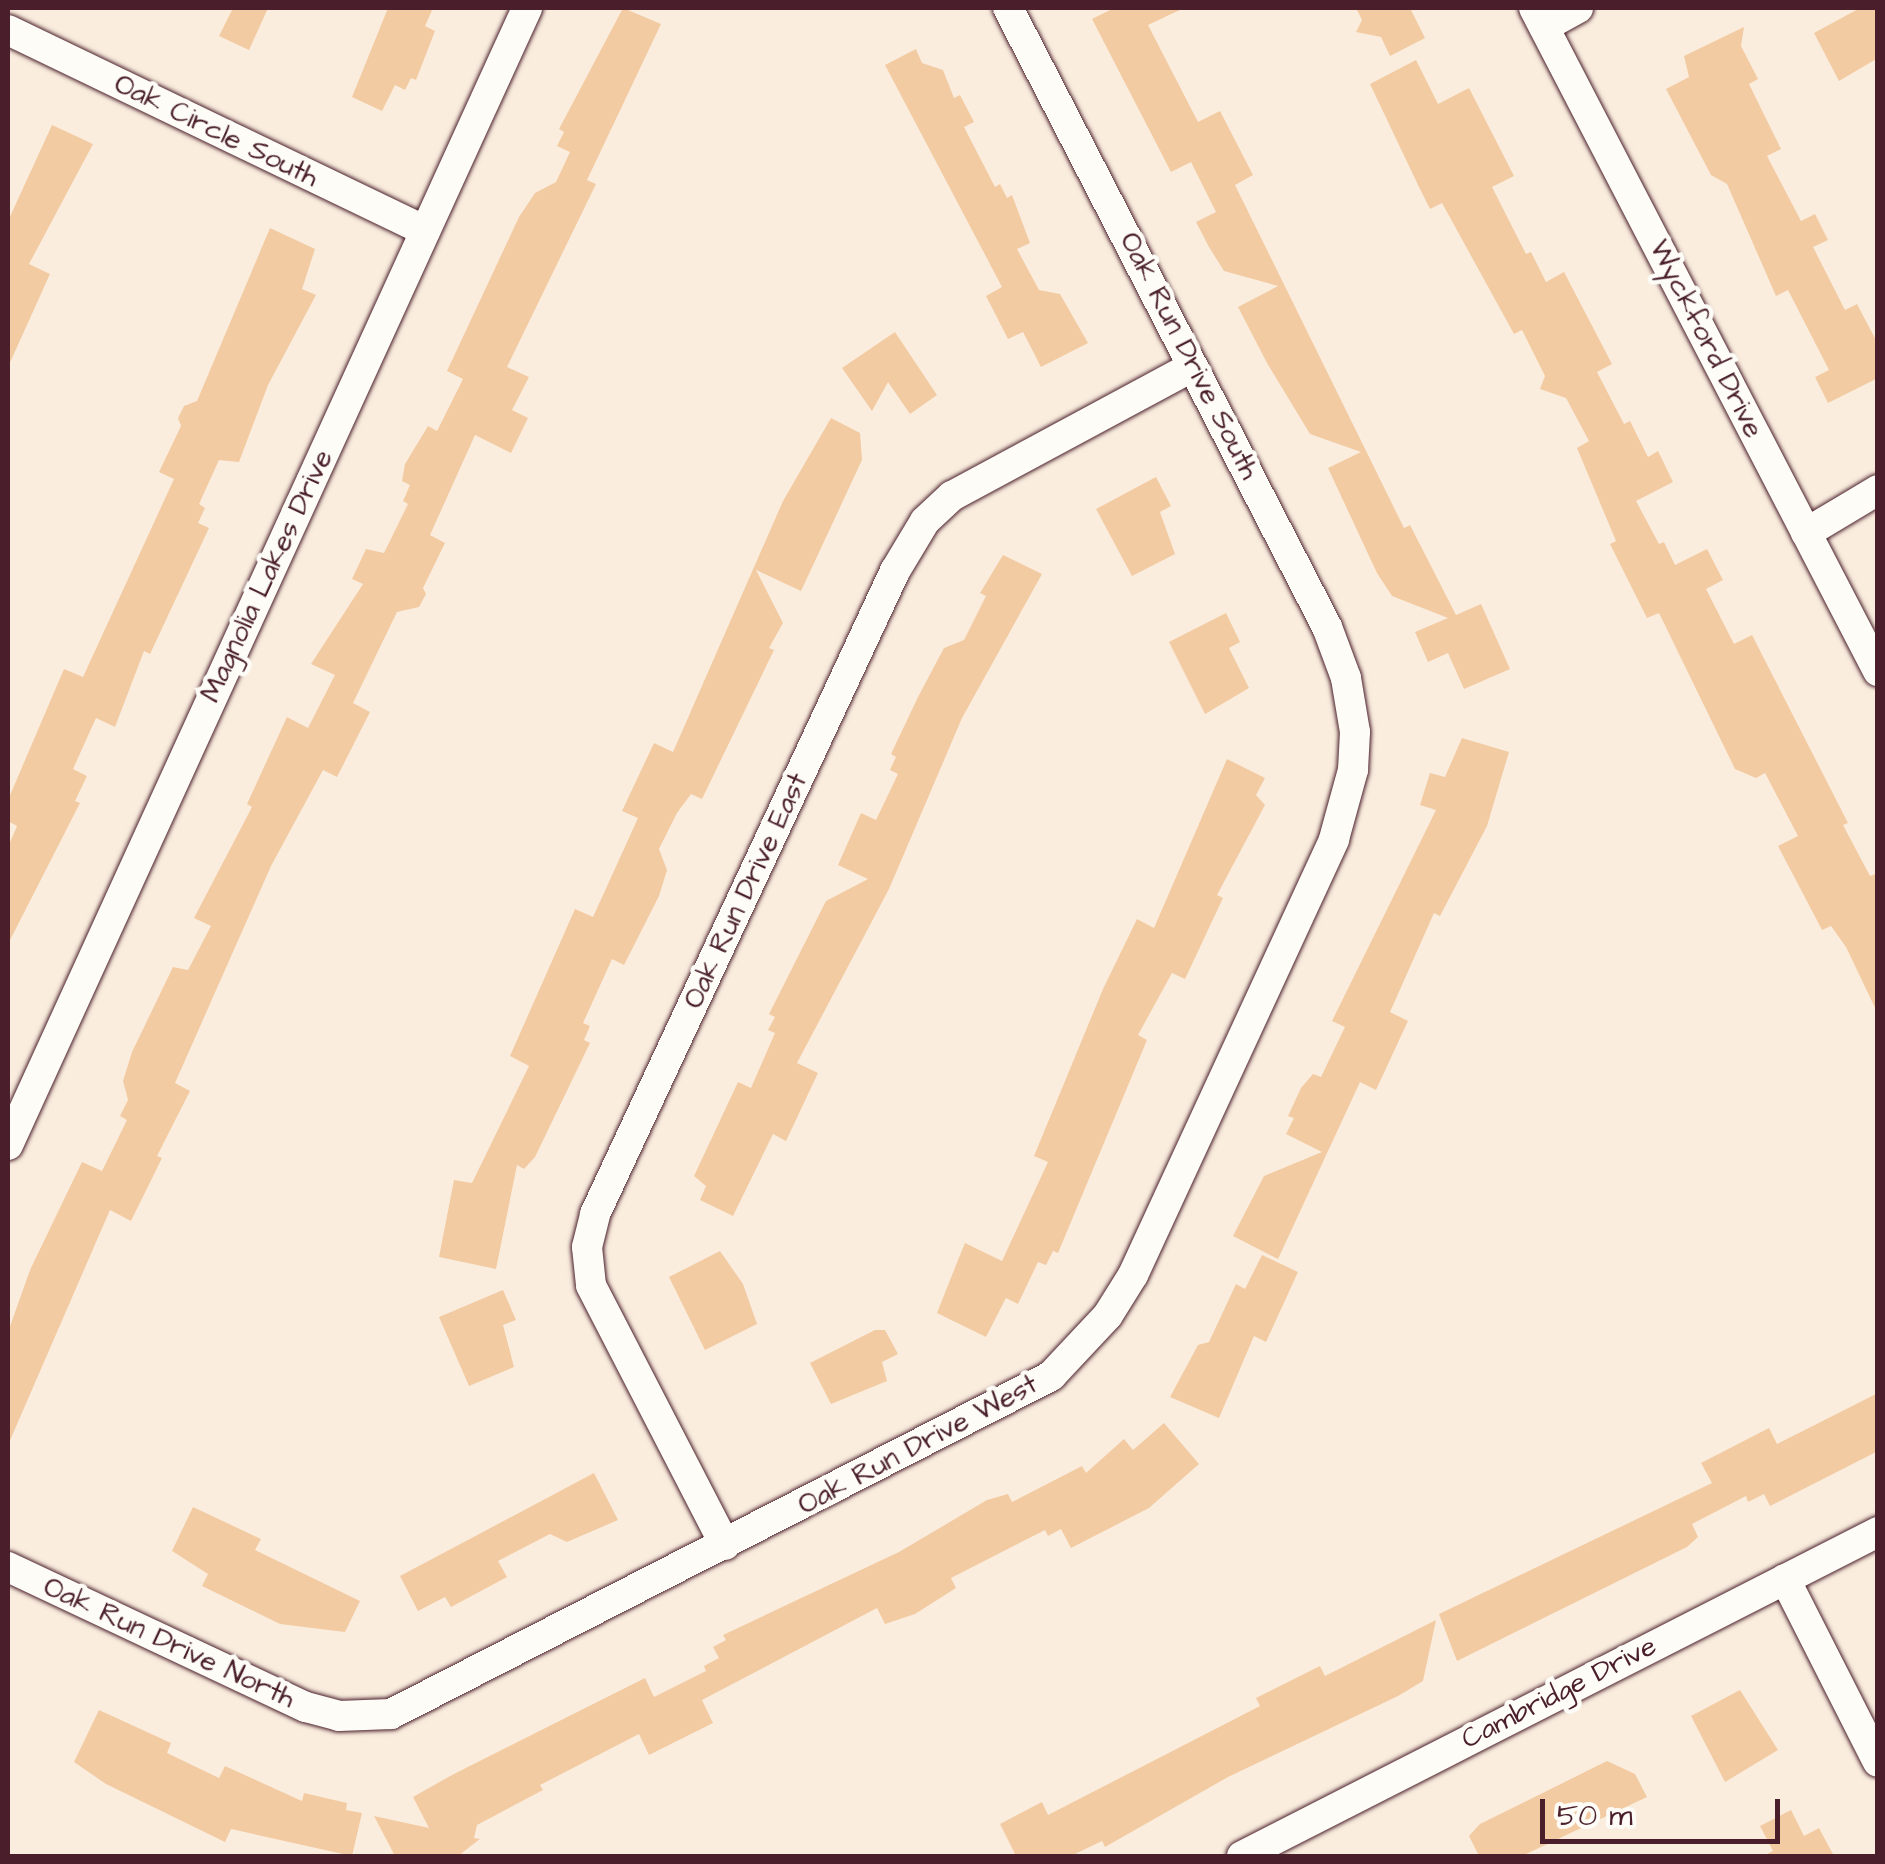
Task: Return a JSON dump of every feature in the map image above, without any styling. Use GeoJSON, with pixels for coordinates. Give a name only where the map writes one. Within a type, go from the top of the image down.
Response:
{"type":"FeatureCollection","features":[{"type":"Feature","properties":{"kind":"street","name":"Magnolia Lakes Drive"},"geometry":{"type":"LineString","coordinates":[[8,1145],[527,8]]}},
{"type":"Feature","properties":{"kind":"street","name":"Oak Run Drive South"},"geometry":{"type":"LineString","coordinates":[[1008,8],[1328,628],[1352,712]]}},
{"type":"Feature","properties":{"kind":"street"},"geometry":{"type":"LineString","coordinates":[[1539,17],[1578,8]]}},
{"type":"Feature","properties":{"kind":"street","name":"Wyckford Drive"},"geometry":{"type":"LineString","coordinates":[[1539,17],[1878,670]]}},
{"type":"Feature","properties":{"kind":"street","name":"Oak Circle South"},"geometry":{"type":"LineString","coordinates":[[8,30],[424,231]]}},
{"type":"Feature","properties":{"kind":"street","name":"Oak Run Drive East"},"geometry":{"type":"LineString","coordinates":[[725,1545],[591,1285],[587,1248],[595,1214],[894,571],[924,521],[952,496],[1192,367]]}},
{"type":"Feature","properties":{"kind":"street"},"geometry":{"type":"LineString","coordinates":[[1806,533],[1878,490]]}},
{"type":"Feature","properties":{"kind":"street","name":"Oak Run Drive West"},"geometry":{"type":"LineString","coordinates":[[392,1714],[1051,1376],[1091,1338],[1133,1275],[1334,839],[1353,770],[1352,712]]}},
{"type":"Feature","properties":{"kind":"street","name":"Cambridge Drive"},"geometry":{"type":"LineString","coordinates":[[1242,1856],[1878,1532]]}},
{"type":"Feature","properties":{"kind":"street","name":"Oak Run Drive North"},"geometry":{"type":"LineString","coordinates":[[8,1567],[306,1707],[339,1716],[392,1714]]}},
{"type":"Feature","properties":{"kind":"street"},"geometry":{"type":"LineString","coordinates":[[1785,1578],[1878,1762]]}},
{"type":"Feature","properties":{"kind":"building"},"geometry":{"type":"Polygon","coordinates":[[[233,8],[268,8],[249,50],[219,36],[233,8]]]}},
{"type":"Feature","properties":{"kind":"building"},"geometry":{"type":"Polygon","coordinates":[[[388,8],[433,8],[425,26],[435,31],[416,80],[411,78],[405,90],[395,85],[382,111],[352,97],[388,8]]]}},
{"type":"Feature","properties":{"kind":"building"},"geometry":{"type":"Polygon","coordinates":[[[623,8],[661,24],[587,180],[596,184],[507,367],[529,377],[512,410],[528,418],[511,453],[475,435],[430,535],[445,543],[423,588],[426,594],[419,607],[397,612],[353,703],[370,712],[337,777],[323,770],[271,866],[175,1083],[190,1091],[157,1156],[162,1158],[131,1221],[110,1210],[8,1445],[8,1332],[30,1270],[82,1162],[102,1171],[127,1120],[120,1116],[128,1100],[123,1081],[132,1052],[173,967],[188,970],[211,926],[194,918],[252,807],[247,804],[287,717],[308,728],[335,675],[311,664],[363,584],[352,579],[366,549],[384,553],[408,504],[403,501],[410,485],[402,481],[405,464],[428,426],[437,431],[463,379],[447,371],[519,217],[535,193],[556,182],[570,152],[557,146],[564,132],[559,129],[623,8]]]}},
{"type":"Feature","properties":{"kind":"building"},"geometry":{"type":"Polygon","coordinates":[[[1114,8],[1184,8],[1148,25],[1198,122],[1220,111],[1253,175],[1235,185],[1404,528],[1410,525],[1456,615],[1481,604],[1510,669],[1464,689],[1448,653],[1428,662],[1415,632],[1448,618],[1392,596],[1377,573],[1328,468],[1361,452],[1310,434],[1267,363],[1238,307],[1278,286],[1224,271],[1209,247],[1196,222],[1216,212],[1191,162],[1171,172],[1092,19],[1114,8]]]}},
{"type":"Feature","properties":{"kind":"building"},"geometry":{"type":"Polygon","coordinates":[[[1356,8],[1410,8],[1425,38],[1390,56],[1381,37],[1356,32],[1362,20],[1356,8]]]}},
{"type":"Feature","properties":{"kind":"building"},"geometry":{"type":"Polygon","coordinates":[[[1860,8],[1878,8],[1878,58],[1839,81],[1814,33],[1860,8]]]}},
{"type":"Feature","properties":{"kind":"building"},"geometry":{"type":"Polygon","coordinates":[[[1744,27],[1741,46],[1758,79],[1749,84],[1781,149],[1767,156],[1801,221],[1815,214],[1828,240],[1813,247],[1845,310],[1857,304],[1878,344],[1878,378],[1828,403],[1815,377],[1829,370],[1788,290],[1776,296],[1727,184],[1711,175],[1666,89],[1689,77],[1684,56],[1744,27]]]}},
{"type":"Feature","properties":{"kind":"building"},"geometry":{"type":"Polygon","coordinates":[[[916,49],[922,63],[943,70],[954,98],[960,95],[974,122],[964,127],[995,187],[1000,184],[1007,198],[1012,195],[1030,243],[1017,249],[1039,290],[1060,294],[1088,343],[1041,367],[1023,332],[1008,339],[986,296],[1002,287],[885,65],[916,49]]]}},
{"type":"Feature","properties":{"kind":"building"},"geometry":{"type":"Polygon","coordinates":[[[1416,60],[1438,104],[1469,88],[1514,176],[1492,187],[1526,254],[1531,252],[1546,282],[1564,272],[1612,364],[1597,372],[1624,424],[1630,421],[1648,457],[1658,451],[1673,482],[1636,501],[1675,565],[1707,549],[1723,580],[1706,589],[1734,644],[1752,635],[1848,823],[1843,825],[1870,876],[1878,873],[1878,1014],[1846,947],[1831,926],[1822,930],[1778,846],[1798,836],[1765,773],[1756,778],[1735,769],[1659,613],[1647,618],[1610,544],[1616,541],[1577,448],[1589,441],[1566,398],[1540,389],[1545,376],[1522,330],[1514,334],[1442,203],[1430,209],[1418,185],[1370,84],[1416,60]]]}},
{"type":"Feature","properties":{"kind":"building"},"geometry":{"type":"Polygon","coordinates":[[[52,125],[93,144],[29,264],[50,274],[8,367],[8,221],[52,125]]]}},
{"type":"Feature","properties":{"kind":"building"},"geometry":{"type":"Polygon","coordinates":[[[270,228],[315,249],[302,289],[316,295],[268,385],[239,462],[219,460],[199,504],[205,508],[198,523],[209,528],[150,654],[144,651],[115,727],[96,718],[73,769],[87,776],[75,801],[80,803],[8,944],[8,847],[17,826],[8,821],[8,800],[64,669],[83,677],[174,479],[159,472],[181,426],[178,418],[184,406],[197,401],[270,228]]]}},
{"type":"Feature","properties":{"kind":"building"},"geometry":{"type":"Polygon","coordinates":[[[895,332],[937,395],[910,414],[888,382],[872,411],[842,368],[895,332]]]}},
{"type":"Feature","properties":{"kind":"building"},"geometry":{"type":"Polygon","coordinates":[[[831,418],[860,433],[862,460],[801,591],[756,570],[783,623],[769,648],[774,650],[702,799],[691,794],[659,849],[667,870],[659,896],[624,965],[612,959],[583,1023],[590,1026],[584,1040],[590,1043],[535,1157],[524,1169],[517,1165],[496,1269],[439,1257],[454,1180],[472,1183],[529,1066],[510,1056],[575,909],[593,917],[638,818],[622,811],[654,743],[673,752],[783,501],[831,418]]]}},
{"type":"Feature","properties":{"kind":"building"},"geometry":{"type":"Polygon","coordinates":[[[1156,477],[1171,506],[1160,512],[1175,554],[1132,576],[1096,509],[1156,477]]]}},
{"type":"Feature","properties":{"kind":"building"},"geometry":{"type":"Polygon","coordinates":[[[1003,555],[1042,574],[962,718],[889,889],[797,1063],[818,1073],[786,1141],[773,1134],[733,1216],[700,1200],[706,1186],[694,1176],[738,1082],[751,1088],[775,1033],[768,1030],[775,1017],[769,1014],[826,901],[868,879],[838,865],[861,813],[876,820],[898,774],[890,770],[896,757],[891,754],[918,697],[944,648],[964,640],[986,596],[980,593],[1003,555]]]}},
{"type":"Feature","properties":{"kind":"building"},"geometry":{"type":"Polygon","coordinates":[[[1226,613],[1240,642],[1229,648],[1249,688],[1205,714],[1169,642],[1226,613]]]}},
{"type":"Feature","properties":{"kind":"building"},"geometry":{"type":"Polygon","coordinates":[[[1462,738],[1509,752],[1487,826],[1440,916],[1434,913],[1390,1012],[1408,1021],[1376,1090],[1360,1082],[1278,1259],[1233,1236],[1264,1176],[1322,1152],[1286,1134],[1294,1118],[1288,1116],[1301,1088],[1313,1074],[1321,1077],[1345,1027],[1332,1021],[1436,810],[1420,805],[1430,773],[1445,777],[1462,738]]]}},
{"type":"Feature","properties":{"kind":"building"},"geometry":{"type":"Polygon","coordinates":[[[1227,759],[1265,778],[1256,795],[1265,805],[1217,895],[1223,898],[1185,979],[1172,973],[1138,1035],[1147,1040],[1058,1253],[1053,1251],[1046,1265],[1038,1262],[1018,1304],[1006,1298],[986,1337],[937,1313],[965,1243],[1002,1261],[1048,1162],[1034,1156],[1103,989],[1137,919],[1154,928],[1227,759]]]}},
{"type":"Feature","properties":{"kind":"building"},"geometry":{"type":"Polygon","coordinates":[[[720,1251],[743,1284],[757,1324],[705,1350],[669,1277],[720,1251]]]}},
{"type":"Feature","properties":{"kind":"building"},"geometry":{"type":"Polygon","coordinates":[[[1262,1255],[1298,1272],[1266,1342],[1254,1336],[1219,1418],[1170,1397],[1198,1345],[1209,1342],[1236,1284],[1245,1289],[1262,1255]]]}},
{"type":"Feature","properties":{"kind":"building"},"geometry":{"type":"Polygon","coordinates":[[[503,1290],[516,1320],[503,1325],[514,1367],[469,1386],[439,1317],[503,1290]]]}},
{"type":"Feature","properties":{"kind":"building"},"geometry":{"type":"Polygon","coordinates":[[[875,1330],[885,1330],[898,1354],[882,1362],[887,1381],[831,1404],[810,1363],[875,1330]]]}},
{"type":"Feature","properties":{"kind":"building"},"geometry":{"type":"Polygon","coordinates":[[[1878,1393],[1878,1451],[1770,1506],[1764,1494],[1748,1502],[1746,1496],[1692,1524],[1698,1537],[1687,1547],[1457,1661],[1439,1614],[1712,1483],[1701,1463],[1769,1428],[1777,1444],[1878,1393]]]}},
{"type":"Feature","properties":{"kind":"building"},"geometry":{"type":"Polygon","coordinates":[[[1164,1423],[1199,1464],[1149,1508],[1071,1548],[1061,1529],[1048,1536],[1045,1530],[951,1578],[956,1588],[915,1614],[885,1624],[877,1608],[702,1700],[713,1723],[649,1755],[639,1734],[540,1785],[543,1790],[477,1825],[474,1838],[480,1839],[458,1856],[395,1856],[374,1816],[429,1828],[413,1797],[452,1775],[645,1678],[654,1697],[706,1671],[704,1666],[719,1658],[713,1647],[726,1640],[723,1635],[899,1552],[987,1500],[1008,1494],[1012,1502],[1082,1466],[1086,1473],[1124,1439],[1133,1450],[1164,1423]]]}},
{"type":"Feature","properties":{"kind":"building"},"geometry":{"type":"Polygon","coordinates":[[[594,1473],[618,1520],[567,1542],[550,1534],[498,1561],[507,1577],[451,1607],[445,1597],[418,1611],[400,1576],[594,1473]]]}},
{"type":"Feature","properties":{"kind":"building"},"geometry":{"type":"Polygon","coordinates":[[[193,1507],[261,1539],[255,1550],[360,1601],[345,1632],[280,1624],[202,1586],[208,1574],[172,1551],[193,1507]]]}},
{"type":"Feature","properties":{"kind":"building"},"geometry":{"type":"Polygon","coordinates":[[[1436,1620],[1423,1681],[1398,1696],[1228,1777],[1105,1847],[1102,1841],[1071,1856],[1016,1856],[1000,1824],[1042,1802],[1048,1815],[1260,1706],[1256,1698],[1320,1666],[1325,1676],[1436,1620]]]}},
{"type":"Feature","properties":{"kind":"building"},"geometry":{"type":"Polygon","coordinates":[[[1740,1690],[1778,1750],[1725,1782],[1691,1716],[1740,1690]]]}},
{"type":"Feature","properties":{"kind":"building"},"geometry":{"type":"Polygon","coordinates":[[[99,1710],[171,1743],[167,1753],[219,1778],[225,1766],[302,1801],[304,1793],[347,1803],[346,1810],[362,1813],[352,1856],[231,1829],[225,1842],[106,1784],[74,1762],[99,1710]]]}},
{"type":"Feature","properties":{"kind":"building"},"geometry":{"type":"Polygon","coordinates":[[[1607,1761],[1635,1774],[1647,1797],[1522,1856],[1479,1856],[1469,1836],[1480,1824],[1607,1761]]]}},
{"type":"Feature","properties":{"kind":"building"},"geometry":{"type":"Polygon","coordinates":[[[1791,1810],[1804,1836],[1819,1828],[1834,1856],[1763,1856],[1773,1851],[1760,1826],[1791,1810]]]}}]}
